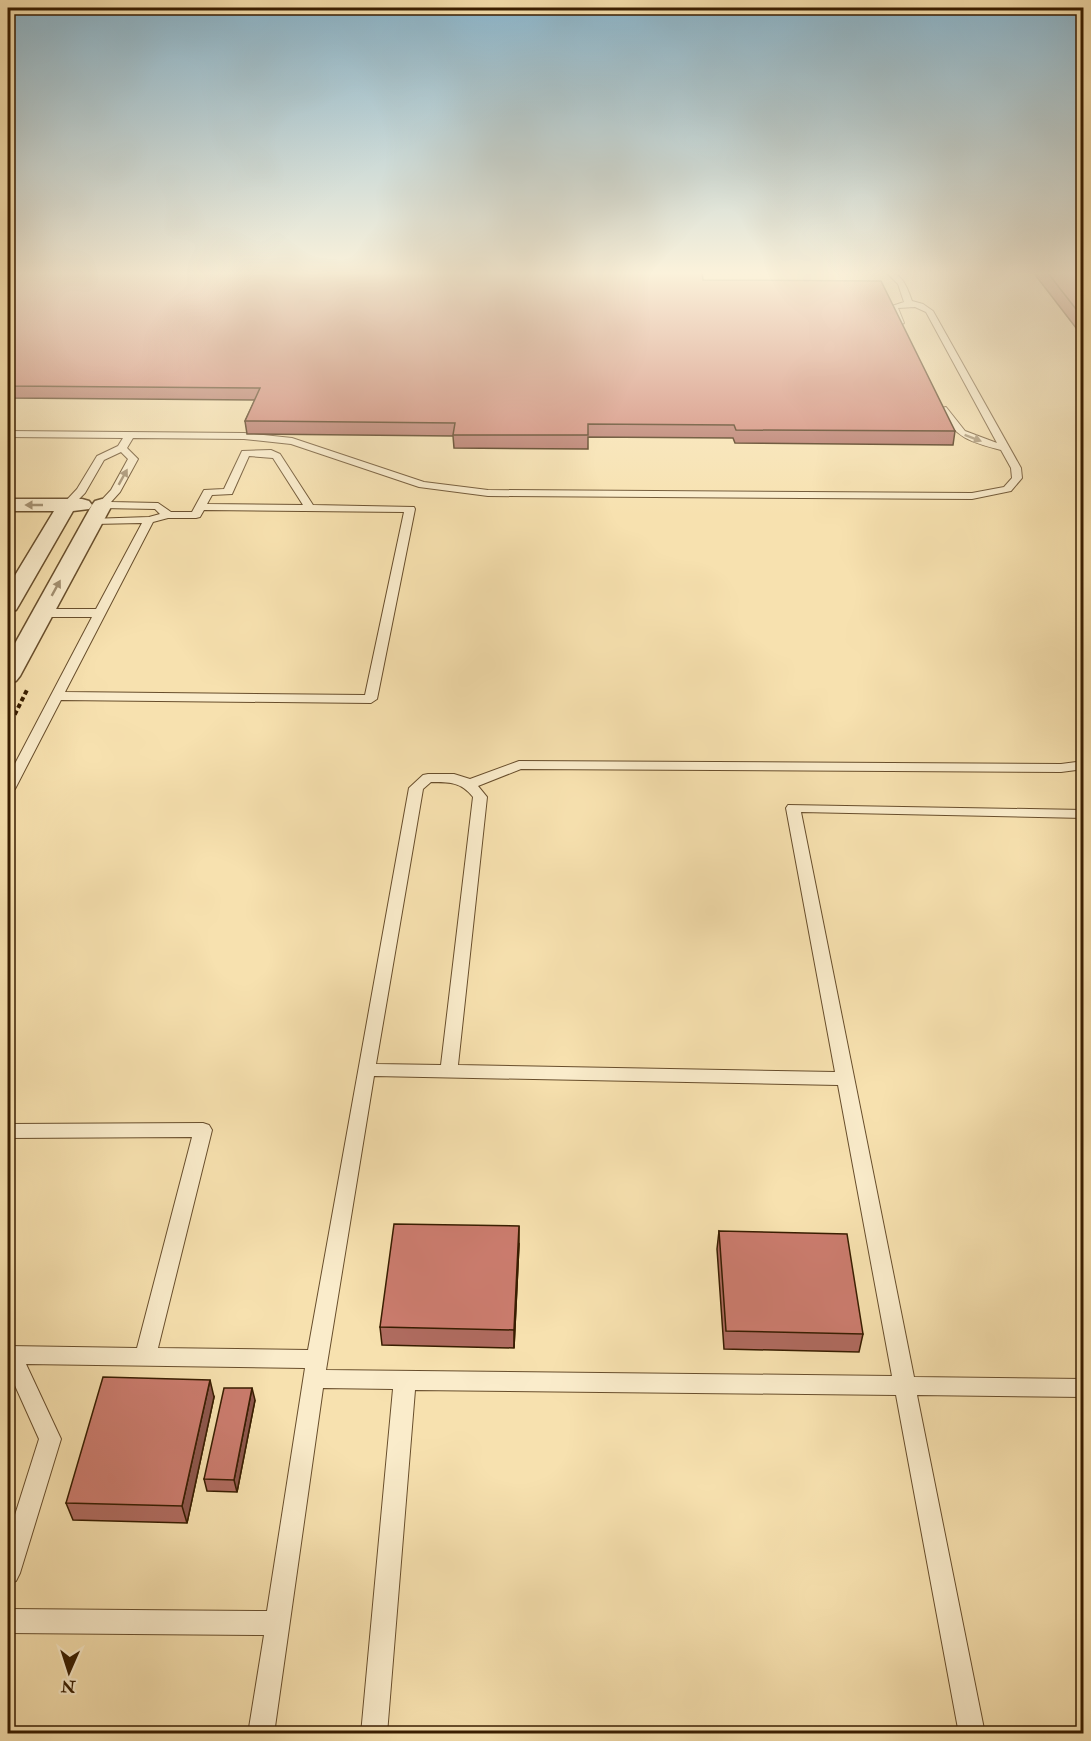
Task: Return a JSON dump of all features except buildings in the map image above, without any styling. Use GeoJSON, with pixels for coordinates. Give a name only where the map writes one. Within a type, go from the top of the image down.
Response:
{"type":"FeatureCollection","features":[{"type":"Feature","properties":{"kind":"street"},"geometry":{"type":"LineString","coordinates":[[8,505],[63,513]]}},
{"type":"Feature","properties":{"kind":"street"},"geometry":{"type":"LineString","coordinates":[[8,605],[63,513]]}},
{"type":"Feature","properties":{"kind":"street"},"geometry":{"type":"LineString","coordinates":[[8,520],[63,513],[98,513],[8,676]]}},
{"type":"Feature","properties":{"kind":"lane"},"geometry":{"type":"LineString","coordinates":[[8,434],[244,436],[292,441],[423,485],[488,493],[972,496],[1007,489],[1017,478],[1016,468],[952,353]]}},
{"type":"Feature","properties":{"kind":"lane"},"geometry":{"type":"LineString","coordinates":[[937,399],[953,426],[960,433],[1005,448]]}},
{"type":"Feature","properties":{"kind":"lane"},"geometry":{"type":"LineString","coordinates":[[63,513],[81,491],[100,458],[122,448],[130,435]]}},
{"type":"Feature","properties":{"kind":"lane"},"geometry":{"type":"LineString","coordinates":[[98,513],[115,492],[133,459],[122,448]]}},
{"type":"Feature","properties":{"kind":"lane"},"geometry":{"type":"LineString","coordinates":[[98,513],[148,520],[168,515],[196,515],[208,492],[228,492],[245,453],[271,453],[277,456],[310,508]]}},
{"type":"Feature","properties":{"kind":"lane"},"geometry":{"type":"LineString","coordinates":[[98,513],[158,506],[168,515]]}},
{"type":"Feature","properties":{"kind":"lane"},"geometry":{"type":"LineString","coordinates":[[57,696],[371,699],[410,509],[200,507]]}},
{"type":"Feature","properties":{"kind":"lane"},"geometry":{"type":"LineString","coordinates":[[8,789],[148,520]]}},
{"type":"Feature","properties":{"kind":"lane"},"geometry":{"type":"LineString","coordinates":[[42,613],[100,613]]}},
{"type":"Feature","properties":{"kind":"lane"},"geometry":{"type":"LineString","coordinates":[[471,784],[519,765],[1061,768],[1083,765]]}},
{"type":"Feature","properties":{"kind":"lane"},"geometry":{"type":"LineString","coordinates":[[261,1734],[316,1369],[416,788],[428,778],[454,778],[471,784],[480,797],[449,1071]]}},
{"type":"Feature","properties":{"kind":"lane"},"geometry":{"type":"LineString","coordinates":[[972,1734],[793,808],[1083,814]]}},
{"type":"Feature","properties":{"kind":"lane"},"geometry":{"type":"LineString","coordinates":[[367,1070],[845,1078]]}},
{"type":"Feature","properties":{"kind":"lane"},"geometry":{"type":"LineString","coordinates":[[8,1131],[203,1130],[145,1357]]}},
{"type":"Feature","properties":{"kind":"lane"},"geometry":{"type":"LineString","coordinates":[[8,1573],[51,1439],[9,1355],[145,1357],[316,1369],[405,1380],[1083,1388]]}},
{"type":"Feature","properties":{"kind":"lane"},"geometry":{"type":"LineString","coordinates":[[374,1734],[405,1380]]}},
{"type":"Feature","properties":{"kind":"lane"},"geometry":{"type":"LineString","coordinates":[[8,1621],[279,1623]]}}]}
